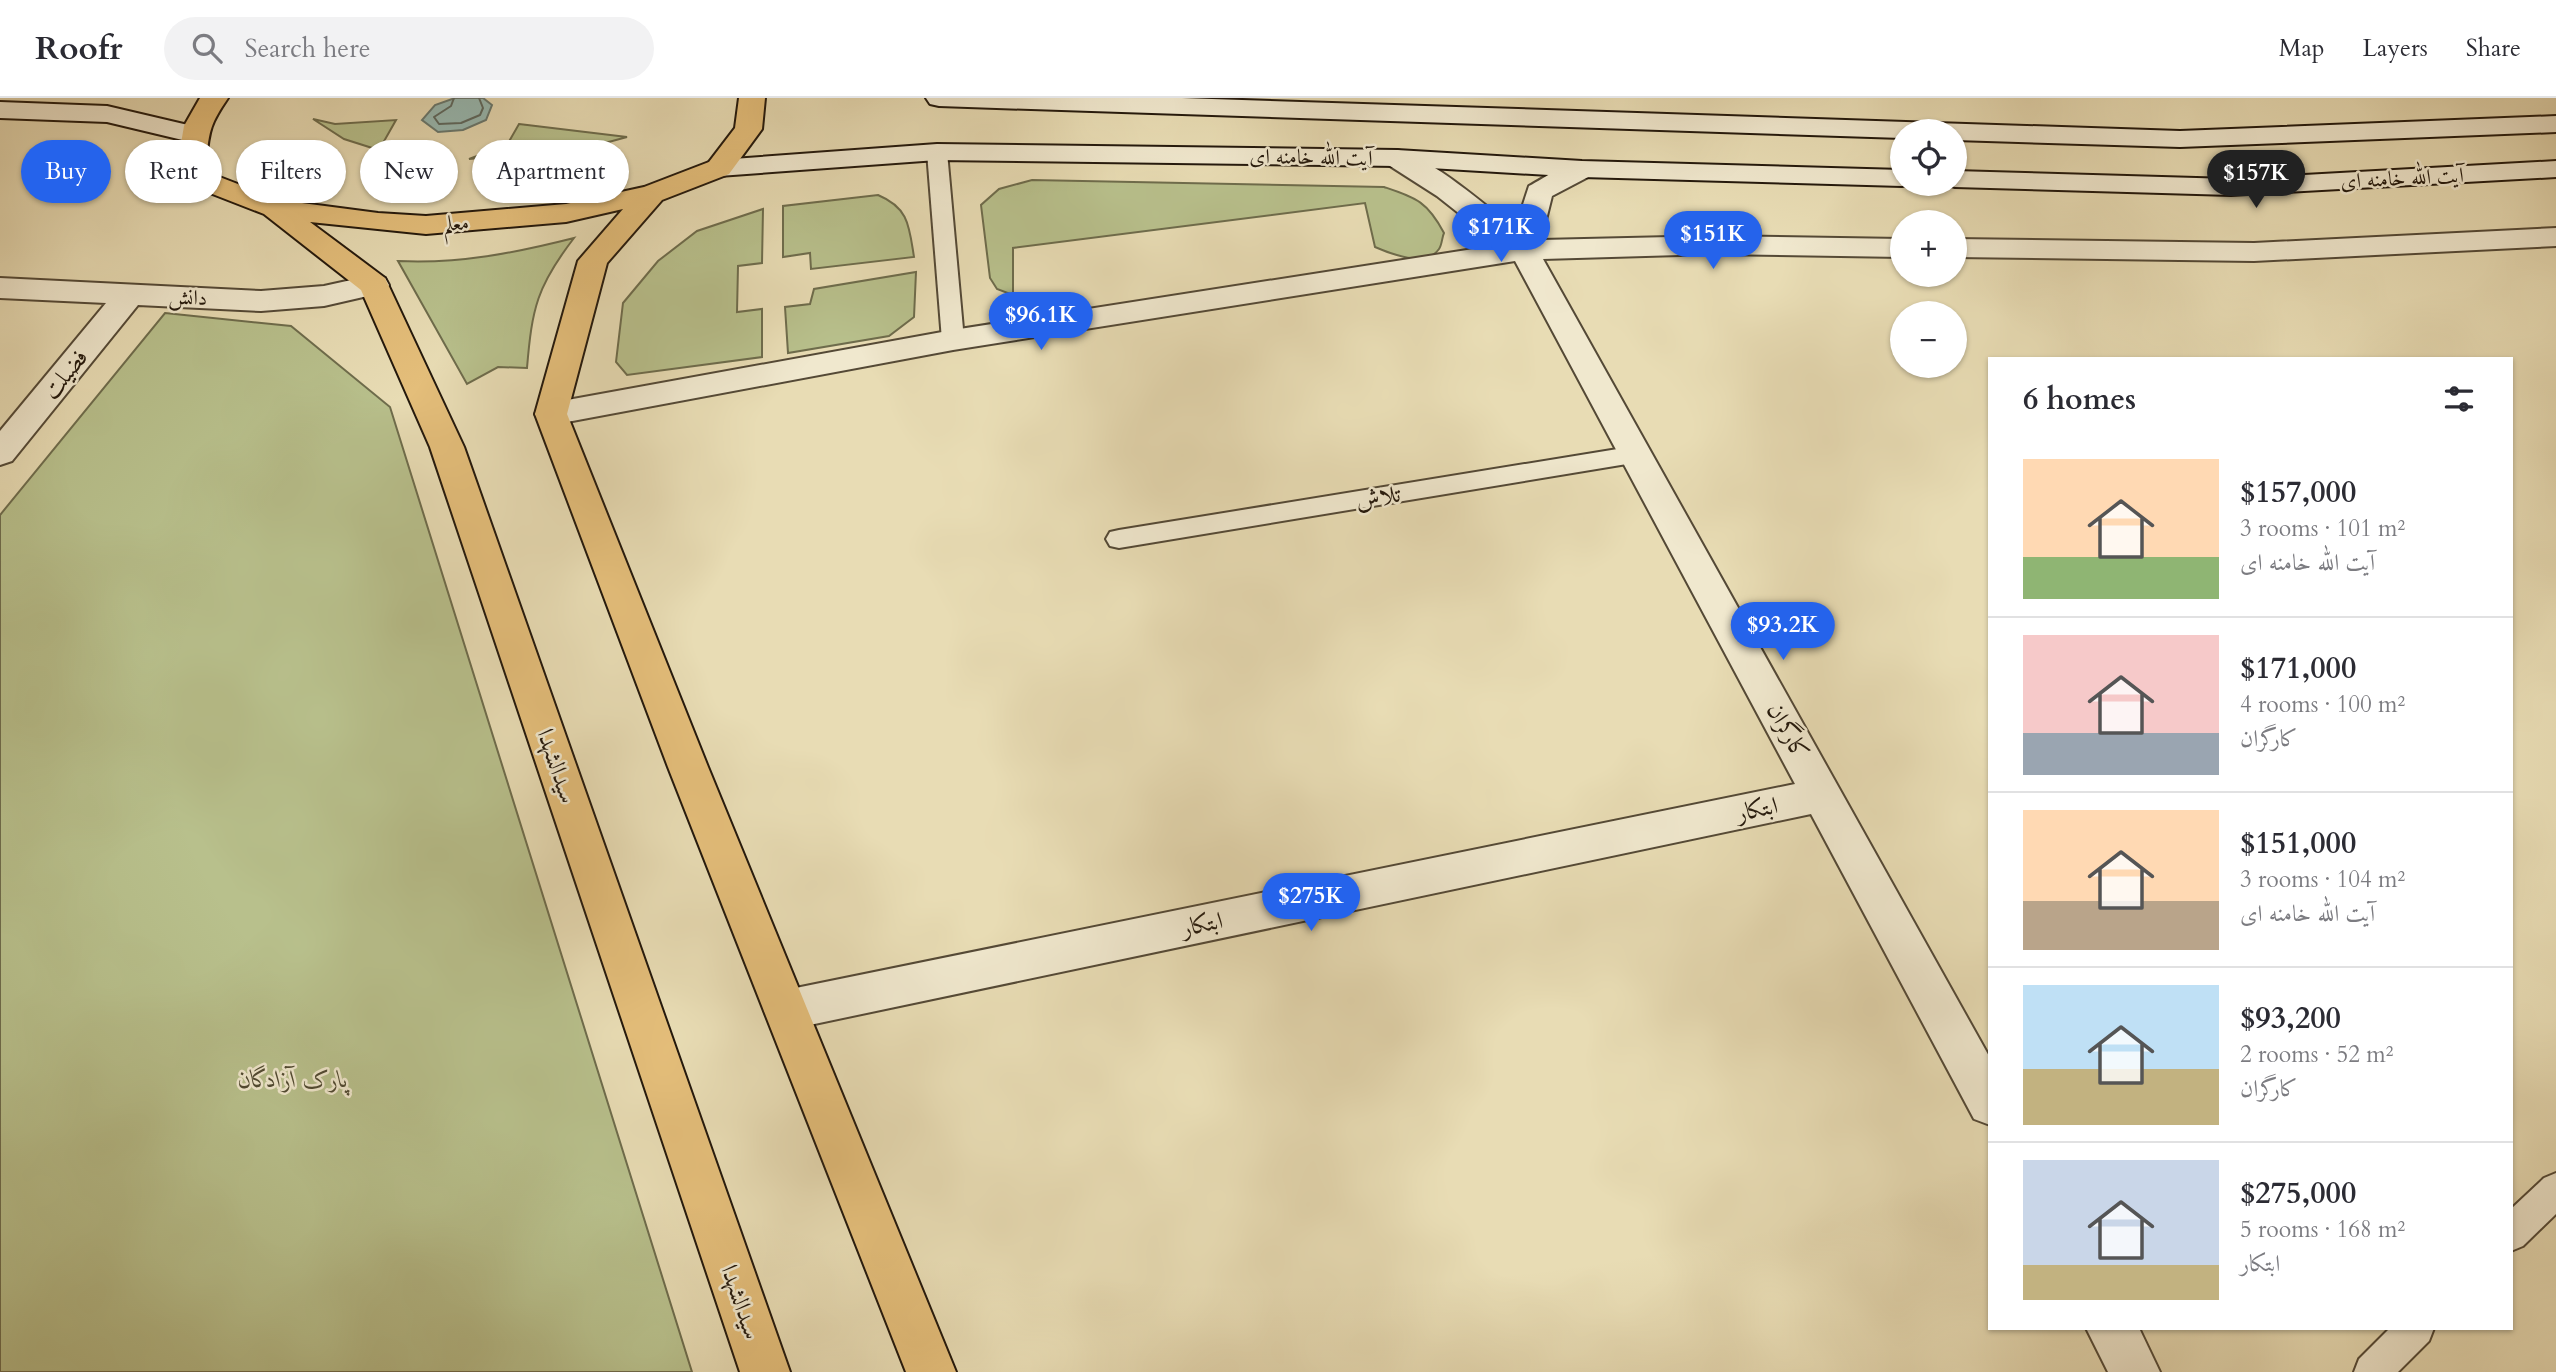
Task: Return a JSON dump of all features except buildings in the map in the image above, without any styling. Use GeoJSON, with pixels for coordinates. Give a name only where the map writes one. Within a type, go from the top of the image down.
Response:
{"type":"FeatureCollection","features":[{"type":"Feature","properties":{"kind":"main road","name":"معلم"},"geometry":{"type":"LineString","coordinates":[[215,98],[207,104],[195,135],[192,161],[207,182],[274,208],[378,222],[426,225],[566,213],[652,194],[719,168]]}},
{"type":"Feature","properties":{"kind":"main road"},"geometry":{"type":"LineString","coordinates":[[719,168],[748,129],[752,98]]}},
{"type":"Feature","properties":{"kind":"main road"},"geometry":{"type":"LineString","coordinates":[[652,194],[593,261],[551,414],[688,767],[931,1372]]}},
{"type":"Feature","properties":{"kind":"main road","name":"سیدالشهدا"},"geometry":{"type":"LineString","coordinates":[[274,208],[374,285],[447,447],[765,1372]]}},
{"type":"Feature","properties":{"kind":"street","name":"آیت الله خامنه ای"},"geometry":{"type":"LineString","coordinates":[[939,98],[1890,129]]}},
{"type":"Feature","properties":{"kind":"street"},"geometry":{"type":"LineString","coordinates":[[0,110],[107,114],[195,135]]}},
{"type":"Feature","properties":{"kind":"street","name":"آیت الله خامنه ای"},"geometry":{"type":"LineString","coordinates":[[1967,132],[2180,139],[2556,124]]}},
{"type":"Feature","properties":{"kind":"street","name":"آیت الله خامنه ای"},"geometry":{"type":"LineString","coordinates":[[719,168],[937,152],[1397,158],[1582,169],[1890,178]]}},
{"type":"Feature","properties":{"kind":"street"},"geometry":{"type":"LineString","coordinates":[[1397,158],[1447,190],[1524,250]]}},
{"type":"Feature","properties":{"kind":"street"},"geometry":{"type":"LineString","coordinates":[[1524,250],[1539,192],[1582,169]]}},
{"type":"Feature","properties":{"kind":"street","name":"آیت الله خامنه ای"},"geometry":{"type":"LineString","coordinates":[[1967,179],[2231,187],[2556,169]]}},
{"type":"Feature","properties":{"kind":"street"},"geometry":{"type":"LineString","coordinates":[[1967,248],[2254,252],[2556,237]]}},
{"type":"Feature","properties":{"kind":"street"},"geometry":{"type":"LineString","coordinates":[[551,414],[953,340],[1524,250],[1714,245],[1890,248]]}},
{"type":"Feature","properties":{"kind":"street","name":"کارگران"},"geometry":{"type":"LineString","coordinates":[[1524,250],[1988,1099]]}},
{"type":"Feature","properties":{"kind":"street","name":"دانش"},"geometry":{"type":"LineString","coordinates":[[0,288],[261,301],[324,296],[374,285]]}},
{"type":"Feature","properties":{"kind":"street","name":"فضیلت"},"geometry":{"type":"LineString","coordinates":[[6,438],[130,294]]}},
{"type":"Feature","properties":{"kind":"street","name":"ابتکار"},"geometry":{"type":"LineString","coordinates":[[786,1010],[1823,795]]}},
{"type":"Feature","properties":{"kind":"street"},"geometry":{"type":"LineString","coordinates":[[2112,1330],[2135,1372]]}},
{"type":"Feature","properties":{"kind":"lane"},"geometry":{"type":"LineString","coordinates":[[937,152],[953,340]]}},
{"type":"Feature","properties":{"kind":"lane","name":"تلاش"},"geometry":{"type":"LineString","coordinates":[[1119,539],[1636,455]]}},
{"type":"Feature","properties":{"kind":"lane"},"geometry":{"type":"LineString","coordinates":[[2513,1232],[2556,1190]]}},
{"type":"Feature","properties":{"kind":"lane"},"geometry":{"type":"LineString","coordinates":[[2372,1372],[2414,1330]]}},
{"type":"Feature","properties":{"kind":"green space"},"geometry":{"type":"Polygon","coordinates":[[[313,119],[335,124],[396,120],[385,140],[360,140],[360,144],[344,139],[313,119]]]}},
{"type":"Feature","properties":{"kind":"green space"},"geometry":{"type":"Polygon","coordinates":[[[519,124],[627,137],[616,140],[510,140],[519,124]]]}},
{"type":"Feature","properties":{"kind":"green space"},"geometry":{"type":"Polygon","coordinates":[[[1032,180],[1384,187],[1420,202],[1432,214],[1444,233],[1439,249],[1426,258],[1408,258],[1382,250],[1375,247],[1365,203],[1013,248],[1013,295],[997,289],[990,278],[981,205],[999,189],[1032,180]]]}},
{"type":"Feature","properties":{"kind":"green space"},"geometry":{"type":"Polygon","coordinates":[[[878,195],[902,212],[909,227],[914,257],[811,269],[810,253],[783,257],[783,206],[878,195]]]}},
{"type":"Feature","properties":{"kind":"green space"},"geometry":{"type":"Polygon","coordinates":[[[763,209],[762,263],[738,266],[737,312],[762,309],[762,357],[627,375],[616,362],[623,303],[658,261],[697,231],[763,209]]]}},
{"type":"Feature","properties":{"kind":"green space"},"geometry":{"type":"Polygon","coordinates":[[[574,238],[552,270],[538,298],[531,329],[527,368],[498,367],[467,384],[398,261],[443,261],[487,256],[574,238]]]}},
{"type":"Feature","properties":{"kind":"green space"},"geometry":{"type":"Polygon","coordinates":[[[916,272],[914,317],[889,336],[788,353],[785,307],[810,304],[814,289],[916,272]]]}},
{"type":"Feature","properties":{"kind":"green space","name":"پارک آزادگان"},"geometry":{"type":"Polygon","coordinates":[[[165,313],[291,326],[390,407],[692,1372],[0,1372],[0,515],[165,313]]]}},
{"type":"Feature","properties":{"kind":"water"},"geometry":{"type":"Polygon","coordinates":[[[455,98],[483,98],[492,105],[486,120],[463,130],[438,132],[422,120],[435,105],[455,98]]]}}]}
